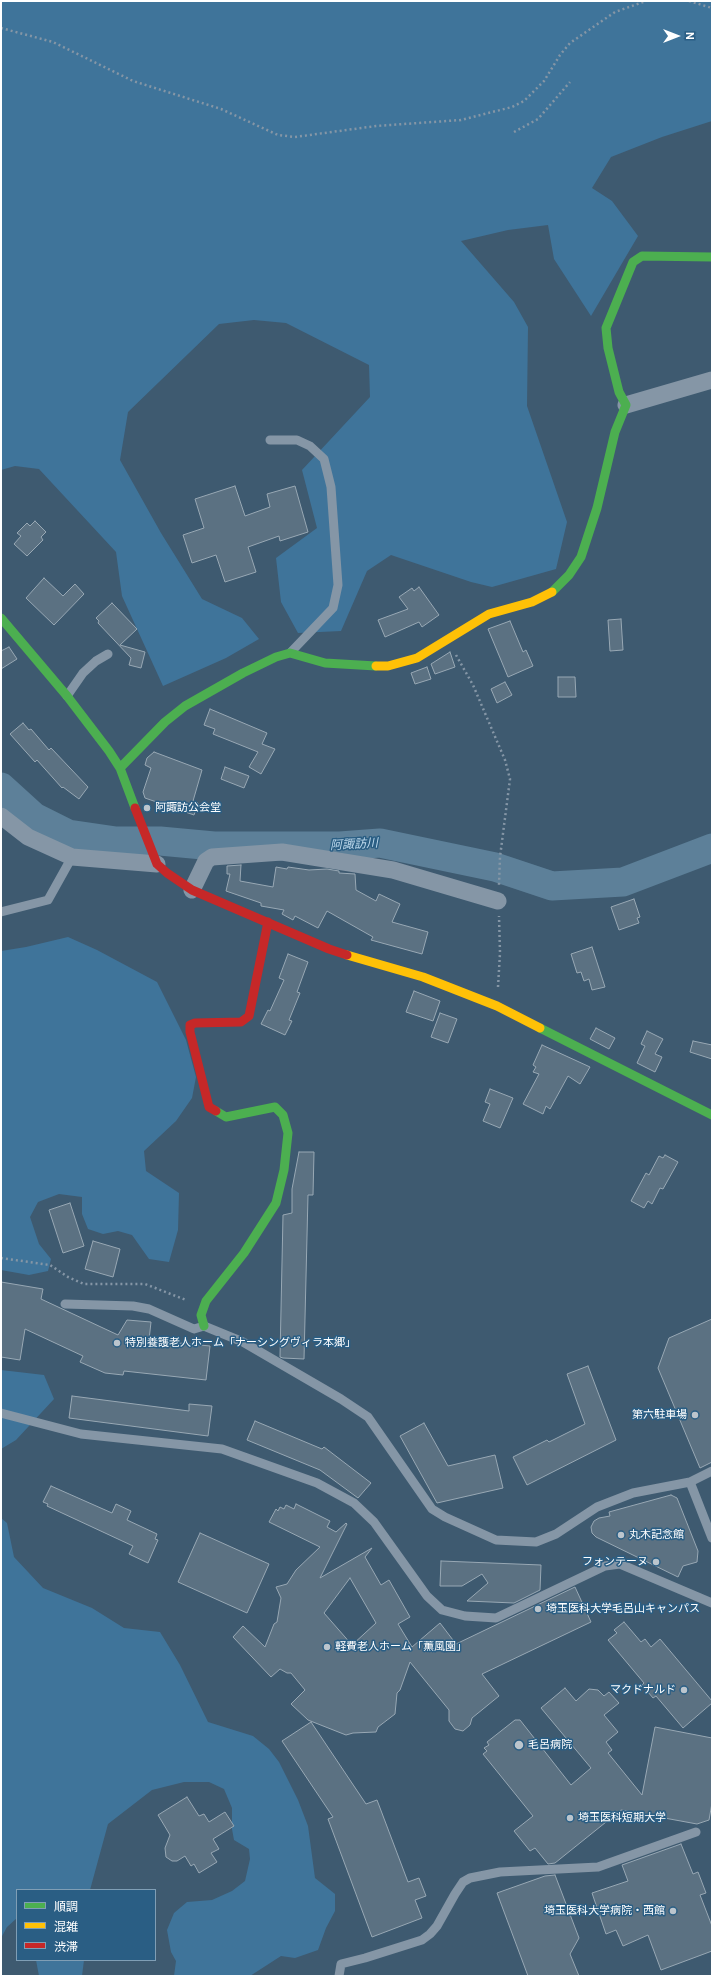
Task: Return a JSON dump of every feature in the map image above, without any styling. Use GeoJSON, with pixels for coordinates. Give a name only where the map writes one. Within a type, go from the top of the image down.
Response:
{"type":"FeatureCollection","features":[{"type":"Feature","properties":{"kind":"street"},"geometry":{"type":"LineString","coordinates":[[626,404],[619,392],[608,348],[606,328],[633,262],[642,256],[712,257]]}},
{"type":"Feature","properties":{"kind":"street"},"geometry":{"type":"LineString","coordinates":[[626,404],[712,380]]}},
{"type":"Feature","properties":{"kind":"street"},"geometry":{"type":"LineString","coordinates":[[120,768],[165,722],[185,706],[243,673],[276,657],[290,653],[332,664],[388,666],[417,658],[489,614],[532,602],[555,590],[569,575],[581,557],[588,537],[615,432],[626,404]]}},
{"type":"Feature","properties":{"kind":"street"},"geometry":{"type":"LineString","coordinates":[[1,618],[67,696],[109,751],[120,768],[154,857],[192,890],[329,948],[371,963],[423,977],[497,1006],[626,1073],[712,1115]]}},
{"type":"Feature","properties":{"kind":"street"},"geometry":{"type":"LineString","coordinates":[[1,816],[28,837],[72,857],[154,857]]}},
{"type":"Feature","properties":{"kind":"street"},"geometry":{"type":"LineString","coordinates":[[192,890],[206,861],[212,857],[282,852],[393,870],[498,901]]}},
{"type":"Feature","properties":{"kind":"street"},"geometry":{"type":"LineString","coordinates":[[204,1326],[201,1315],[206,1301],[244,1253],[276,1203],[284,1170],[288,1133],[283,1115],[275,1108],[226,1117],[208,1107],[190,1032],[190,1025],[196,1023],[241,1022],[249,1016],[268,922]]}},
{"type":"Feature","properties":{"kind":"lane"},"geometry":{"type":"LineString","coordinates":[[270,440],[297,440],[310,446],[324,459],[331,487],[338,585],[333,608],[290,653]]}},
{"type":"Feature","properties":{"kind":"lane"},"geometry":{"type":"LineString","coordinates":[[67,696],[83,673],[96,661],[108,654]]}},
{"type":"Feature","properties":{"kind":"lane"},"geometry":{"type":"LineString","coordinates":[[1,912],[48,900],[72,857]]}},
{"type":"Feature","properties":{"kind":"lane"},"geometry":{"type":"LineString","coordinates":[[65,1304],[133,1306],[149,1309],[194,1329],[204,1326],[243,1342],[341,1399],[368,1417],[432,1509],[445,1517],[496,1540],[536,1542],[556,1534],[597,1507],[619,1498],[633,1493],[690,1482],[712,1471]]}},
{"type":"Feature","properties":{"kind":"lane"},"geometry":{"type":"LineString","coordinates":[[1,1413],[81,1434],[222,1449],[317,1483],[354,1503],[374,1522],[427,1596],[442,1610],[465,1616],[496,1618],[605,1566],[620,1564],[712,1603]]}},
{"type":"Feature","properties":{"kind":"lane"},"geometry":{"type":"LineString","coordinates":[[690,1482],[712,1538]]}},
{"type":"Feature","properties":{"kind":"lane"},"geometry":{"type":"LineString","coordinates":[[339,1976],[341,1964],[422,1940],[437,1926],[463,1882],[470,1878],[506,1871],[598,1867],[696,1832]]}},
{"type":"Feature","properties":{"kind":"path"},"geometry":{"type":"LineString","coordinates":[[1,28],[53,42],[133,82],[214,107],[278,135],[295,137],[376,126],[461,120],[512,107],[524,101],[544,82],[560,55],[570,43],[615,12],[646,1]]}},
{"type":"Feature","properties":{"kind":"path"},"geometry":{"type":"LineString","coordinates":[[689,1],[712,8]]}},
{"type":"Feature","properties":{"kind":"path"},"geometry":{"type":"LineString","coordinates":[[514,132],[538,119],[570,82]]}},
{"type":"Feature","properties":{"kind":"path"},"geometry":{"type":"LineString","coordinates":[[447,640],[473,685],[505,760],[510,779],[500,857],[498,901],[500,953],[497,1006]]}},
{"type":"Feature","properties":{"kind":"path"},"geometry":{"type":"LineString","coordinates":[[1,1258],[50,1265],[68,1277],[84,1284],[145,1284],[204,1307]]}},
{"type":"Feature","properties":{"kind":"shaded area"},"geometry":{"type":"Polygon","coordinates":[[[1,1],[712,1],[712,121],[662,137],[611,157],[592,188],[612,201],[638,236],[591,316],[554,259],[548,225],[508,230],[461,241],[514,302],[528,327],[527,406],[567,522],[556,569],[492,587],[471,582],[391,555],[367,571],[341,631],[298,633],[281,602],[276,558],[317,528],[302,470],[370,397],[369,365],[286,323],[254,320],[219,324],[128,412],[120,460],[161,533],[202,599],[242,618],[259,639],[226,658],[163,686],[122,596],[116,552],[39,469],[15,466],[1,470],[1,1]]]}},
{"type":"Feature","properties":{"kind":"shaded area"},"geometry":{"type":"Polygon","coordinates":[[[68,937],[97,950],[157,982],[186,1040],[196,1077],[192,1098],[176,1121],[144,1151],[146,1171],[179,1193],[178,1230],[169,1262],[149,1259],[132,1235],[118,1231],[103,1234],[88,1229],[82,1214],[82,1197],[59,1194],[38,1202],[30,1217],[39,1244],[51,1259],[48,1271],[29,1275],[1,1270],[1,951],[68,937]]]}},
{"type":"Feature","properties":{"kind":"shaded area"},"geometry":{"type":"Polygon","coordinates":[[[1,1370],[44,1375],[54,1399],[16,1440],[1,1449],[1,1370]]]}},
{"type":"Feature","properties":{"kind":"shaded area"},"geometry":{"type":"Polygon","coordinates":[[[1,1518],[7,1523],[14,1557],[43,1588],[92,1608],[124,1628],[160,1632],[180,1665],[208,1722],[253,1736],[269,1749],[279,1762],[298,1800],[308,1826],[315,1878],[335,1894],[335,1911],[326,1928],[318,1950],[295,1958],[281,1956],[250,1976],[174,1976],[176,1961],[171,1952],[167,1930],[174,1913],[187,1902],[212,1900],[232,1891],[245,1881],[250,1859],[249,1849],[234,1840],[232,1829],[232,1808],[224,1789],[209,1782],[184,1782],[152,1790],[108,1824],[90,1889],[16,1889],[16,1919],[7,1927],[1,1938],[1,1518]]]}},
{"type":"Feature","properties":{"kind":"shaded area"},"geometry":{"type":"Polygon","coordinates":[[[36,1961],[84,1961],[82,1976],[39,1976],[36,1961]]]}},
{"type":"Feature","properties":{"kind":"building"},"geometry":{"type":"Polygon","coordinates":[[[235,486],[245,516],[270,507],[267,494],[295,486],[308,532],[280,541],[279,536],[248,547],[256,572],[225,582],[216,555],[192,563],[183,535],[204,528],[195,499],[235,486]]]}},
{"type":"Feature","properties":{"kind":"building"},"geometry":{"type":"Polygon","coordinates":[[[35,521],[46,532],[41,537],[43,540],[27,556],[14,544],[21,536],[17,533],[27,523],[30,526],[35,521]]]}},
{"type":"Feature","properties":{"kind":"building"},"geometry":{"type":"Polygon","coordinates":[[[44,578],[63,596],[75,584],[84,594],[54,625],[26,598],[44,578]]]}},
{"type":"Feature","properties":{"kind":"building"},"geometry":{"type":"Polygon","coordinates":[[[419,587],[439,615],[422,627],[419,622],[385,637],[378,620],[408,609],[399,597],[412,588],[414,591],[419,587]]]}},
{"type":"Feature","properties":{"kind":"building"},"geometry":{"type":"Polygon","coordinates":[[[112,603],[137,629],[120,645],[145,652],[141,668],[129,665],[131,658],[98,623],[99,621],[96,618],[112,603]]]}},
{"type":"Feature","properties":{"kind":"building"},"geometry":{"type":"Polygon","coordinates":[[[621,619],[623,650],[610,651],[608,620],[621,619]]]}},
{"type":"Feature","properties":{"kind":"building"},"geometry":{"type":"Polygon","coordinates":[[[510,621],[523,652],[526,650],[533,666],[508,677],[488,629],[510,621]]]}},
{"type":"Feature","properties":{"kind":"building"},"geometry":{"type":"Polygon","coordinates":[[[9,647],[17,659],[1,669],[1,651],[9,647]]]}},
{"type":"Feature","properties":{"kind":"building"},"geometry":{"type":"Polygon","coordinates":[[[450,652],[455,667],[435,674],[431,664],[450,652]]]}},
{"type":"Feature","properties":{"kind":"building"},"geometry":{"type":"Polygon","coordinates":[[[427,667],[431,679],[415,684],[411,673],[427,667]]]}},
{"type":"Feature","properties":{"kind":"building"},"geometry":{"type":"Polygon","coordinates":[[[558,677],[575,677],[576,697],[558,697],[558,677]]]}},
{"type":"Feature","properties":{"kind":"building"},"geometry":{"type":"Polygon","coordinates":[[[505,682],[512,695],[497,703],[491,689],[505,682]]]}},
{"type":"Feature","properties":{"kind":"building"},"geometry":{"type":"Polygon","coordinates":[[[210,709],[267,733],[262,744],[275,749],[261,774],[249,767],[258,752],[213,734],[215,729],[204,725],[210,709]]]}},
{"type":"Feature","properties":{"kind":"building"},"geometry":{"type":"Polygon","coordinates":[[[23,723],[29,730],[31,729],[49,750],[51,748],[88,787],[79,799],[63,787],[62,788],[37,760],[35,762],[10,734],[23,723]]]}},
{"type":"Feature","properties":{"kind":"building"},"geometry":{"type":"Polygon","coordinates":[[[154,752],[202,770],[193,801],[198,803],[194,815],[145,798],[143,792],[151,768],[145,765],[147,758],[154,752]]]}},
{"type":"Feature","properties":{"kind":"building"},"geometry":{"type":"Polygon","coordinates":[[[225,767],[249,776],[244,788],[221,779],[225,767]]]}},
{"type":"Feature","properties":{"kind":"building"},"geometry":{"type":"Polygon","coordinates":[[[241,865],[240,881],[273,887],[276,867],[309,870],[327,869],[339,871],[339,873],[355,874],[356,890],[376,901],[379,894],[400,904],[392,922],[428,932],[422,954],[371,940],[373,937],[327,911],[318,928],[295,916],[293,920],[282,914],[284,910],[261,906],[261,903],[226,891],[230,874],[227,874],[227,866],[241,865]]]}},
{"type":"Feature","properties":{"kind":"building"},"geometry":{"type":"Polygon","coordinates":[[[634,899],[640,917],[637,918],[639,923],[619,930],[611,907],[634,899]]]}},
{"type":"Feature","properties":{"kind":"building"},"geometry":{"type":"Polygon","coordinates":[[[592,947],[605,987],[592,990],[589,979],[584,981],[581,972],[577,973],[571,954],[592,947]]]}},
{"type":"Feature","properties":{"kind":"building"},"geometry":{"type":"Polygon","coordinates":[[[288,954],[308,962],[297,992],[300,993],[289,1020],[292,1021],[285,1035],[261,1024],[268,1010],[270,1011],[284,980],[279,978],[288,954]]]}},
{"type":"Feature","properties":{"kind":"building"},"geometry":{"type":"Polygon","coordinates":[[[414,991],[440,1001],[433,1021],[406,1012],[414,991]]]}},
{"type":"Feature","properties":{"kind":"building"},"geometry":{"type":"Polygon","coordinates":[[[440,1013],[457,1019],[448,1043],[431,1037],[440,1013]]]}},
{"type":"Feature","properties":{"kind":"building"},"geometry":{"type":"Polygon","coordinates":[[[596,1028],[615,1038],[609,1049],[590,1039],[596,1028]]]}},
{"type":"Feature","properties":{"kind":"building"},"geometry":{"type":"Polygon","coordinates":[[[647,1031],[663,1039],[655,1054],[662,1057],[655,1072],[637,1063],[645,1046],[641,1044],[647,1031]]]}},
{"type":"Feature","properties":{"kind":"building"},"geometry":{"type":"Polygon","coordinates":[[[693,1041],[712,1045],[712,1059],[690,1052],[693,1041]]]}},
{"type":"Feature","properties":{"kind":"building"},"geometry":{"type":"Polygon","coordinates":[[[542,1045],[590,1067],[580,1084],[568,1076],[550,1109],[546,1106],[543,1114],[523,1104],[539,1074],[533,1072],[536,1067],[533,1065],[542,1045]]]}},
{"type":"Feature","properties":{"kind":"building"},"geometry":{"type":"Polygon","coordinates":[[[490,1089],[513,1098],[500,1128],[483,1121],[490,1104],[485,1102],[490,1089]]]}},
{"type":"Feature","properties":{"kind":"building"},"geometry":{"type":"Polygon","coordinates":[[[299,1152],[314,1152],[313,1195],[308,1195],[304,1359],[280,1357],[283,1215],[292,1213],[292,1189],[299,1152]]]}},
{"type":"Feature","properties":{"kind":"building"},"geometry":{"type":"Polygon","coordinates":[[[665,1155],[678,1162],[663,1189],[660,1188],[652,1204],[648,1201],[644,1208],[631,1201],[646,1173],[649,1175],[659,1156],[663,1158],[665,1155]]]}},
{"type":"Feature","properties":{"kind":"building"},"geometry":{"type":"Polygon","coordinates":[[[70,1203],[84,1246],[63,1253],[49,1210],[70,1203]]]}},
{"type":"Feature","properties":{"kind":"building"},"geometry":{"type":"Polygon","coordinates":[[[93,1241],[120,1249],[113,1277],[85,1269],[93,1241]]]}},
{"type":"Feature","properties":{"kind":"building","name":"特別養護老人ホーム「ナーシングヴィラ本郷」"},"geometry":{"type":"Polygon","coordinates":[[[1,1282],[43,1289],[41,1299],[118,1335],[127,1320],[151,1322],[149,1340],[210,1346],[206,1380],[124,1371],[123,1375],[105,1373],[80,1362],[83,1356],[25,1329],[20,1360],[1,1357],[1,1282]]]}},
{"type":"Feature","properties":{"kind":"building","name":"第六駐車場"},"geometry":{"type":"Polygon","coordinates":[[[712,1319],[712,1462],[700,1468],[658,1368],[669,1338],[712,1319]]]}},
{"type":"Feature","properties":{"kind":"building"},"geometry":{"type":"Polygon","coordinates":[[[588,1366],[616,1440],[527,1485],[513,1457],[547,1440],[549,1442],[585,1424],[567,1374],[588,1366]]]}},
{"type":"Feature","properties":{"kind":"building"},"geometry":{"type":"Polygon","coordinates":[[[72,1396],[189,1411],[189,1404],[212,1406],[208,1436],[69,1418],[72,1396]]]}},
{"type":"Feature","properties":{"kind":"building"},"geometry":{"type":"Polygon","coordinates":[[[255,1421],[322,1449],[324,1447],[371,1483],[358,1498],[320,1470],[247,1440],[255,1421]]]}},
{"type":"Feature","properties":{"kind":"building"},"geometry":{"type":"Polygon","coordinates":[[[424,1423],[448,1466],[495,1455],[503,1488],[437,1503],[400,1436],[424,1423]]]}},
{"type":"Feature","properties":{"kind":"building"},"geometry":{"type":"Polygon","coordinates":[[[51,1486],[112,1513],[116,1504],[131,1511],[127,1520],[157,1534],[155,1539],[158,1540],[148,1563],[129,1554],[133,1546],[47,1506],[48,1504],[43,1502],[51,1486]]]}},
{"type":"Feature","properties":{"kind":"building","name":"丸木記念館"},"geometry":{"type":"Polygon","coordinates":[[[671,1495],[677,1498],[698,1551],[697,1562],[683,1566],[678,1577],[596,1537],[592,1533],[591,1527],[594,1521],[599,1518],[610,1516],[609,1512],[671,1495]]]}},
{"type":"Feature","properties":{"kind":"building"},"geometry":{"type":"Polygon","coordinates":[[[296,1504],[330,1521],[327,1527],[336,1532],[346,1523],[347,1524],[320,1578],[372,1548],[365,1557],[381,1585],[389,1580],[410,1617],[398,1624],[412,1647],[440,1623],[456,1644],[575,1587],[591,1622],[482,1674],[499,1696],[472,1718],[470,1725],[463,1731],[455,1729],[449,1721],[449,1710],[410,1662],[400,1690],[397,1693],[395,1714],[378,1727],[376,1732],[353,1733],[346,1735],[308,1720],[291,1704],[305,1690],[291,1673],[287,1673],[280,1669],[271,1677],[233,1637],[243,1626],[265,1647],[274,1624],[277,1622],[281,1598],[276,1587],[287,1584],[296,1570],[320,1547],[269,1522],[276,1509],[278,1511],[280,1507],[284,1509],[286,1505],[294,1509],[296,1504]],[[350,1578],[324,1613],[352,1645],[376,1623],[350,1578]]]}},
{"type":"Feature","properties":{"kind":"building"},"geometry":{"type":"Polygon","coordinates":[[[200,1533],[269,1564],[247,1613],[178,1582],[200,1533]]]}},
{"type":"Feature","properties":{"kind":"building"},"geometry":{"type":"Polygon","coordinates":[[[441,1561],[541,1565],[540,1590],[514,1603],[467,1601],[488,1583],[482,1574],[462,1586],[440,1586],[441,1561]]]}},
{"type":"Feature","properties":{"kind":"building"},"geometry":{"type":"Polygon","coordinates":[[[624,1622],[641,1642],[645,1639],[651,1647],[660,1639],[712,1701],[712,1703],[683,1728],[656,1696],[653,1698],[642,1685],[644,1683],[608,1640],[617,1633],[614,1630],[624,1622]]]}},
{"type":"Feature","properties":{"kind":"building"},"geometry":{"type":"Polygon","coordinates":[[[565,1688],[576,1701],[589,1689],[598,1690],[604,1696],[609,1692],[619,1703],[604,1715],[618,1732],[606,1742],[612,1750],[608,1753],[642,1795],[655,1727],[712,1738],[712,1803],[709,1820],[697,1824],[621,1810],[555,1863],[548,1864],[535,1848],[530,1851],[514,1831],[533,1816],[483,1754],[487,1751],[484,1748],[489,1745],[487,1742],[515,1720],[520,1720],[571,1785],[591,1768],[541,1708],[565,1688]]]}},
{"type":"Feature","properties":{"kind":"building"},"geometry":{"type":"Polygon","coordinates":[[[311,1722],[366,1804],[377,1800],[408,1882],[419,1878],[426,1896],[415,1900],[422,1918],[372,1937],[328,1819],[333,1817],[282,1741],[311,1722]]]}},
{"type":"Feature","properties":{"kind":"building"},"geometry":{"type":"Polygon","coordinates":[[[187,1797],[199,1816],[204,1814],[209,1822],[225,1812],[234,1826],[213,1839],[219,1849],[211,1853],[217,1862],[199,1873],[194,1864],[191,1866],[185,1856],[177,1861],[172,1861],[166,1857],[165,1848],[170,1835],[158,1815],[187,1797]]]}},
{"type":"Feature","properties":{"kind":"building","name":"埼玉医科大学病院・西館"},"geometry":{"type":"Polygon","coordinates":[[[681,1844],[693,1874],[698,1872],[706,1893],[700,1895],[712,1926],[712,1951],[661,1970],[648,1935],[623,1946],[616,1930],[606,1934],[592,1893],[628,1881],[622,1865],[681,1844]]]}},
{"type":"Feature","properties":{"kind":"building"},"geometry":{"type":"Polygon","coordinates":[[[555,1875],[579,1938],[570,1954],[579,1976],[528,1976],[497,1893],[545,1876],[555,1875]]]}},
{"type":"Feature","properties":{"kind":"waterway","name":"阿諏訪川"},"geometry":{"type":"LineString","coordinates":[[1,787],[34,817],[68,834],[116,841],[160,841],[214,846],[340,846],[380,843],[495,867],[552,886],[623,882],[712,848]]}},
{"type":"Feature","properties":{"kind":"traffic: fast"},"geometry":{"type":"LineString","coordinates":[[552,592],[569,575],[581,557],[597,508],[615,432],[626,405],[619,392],[608,348],[606,328],[633,262],[642,256],[712,257]]}},
{"type":"Feature","properties":{"kind":"traffic: fast"},"geometry":{"type":"LineString","coordinates":[[1,618],[67,696],[109,751],[120,768],[135,808]]}},
{"type":"Feature","properties":{"kind":"traffic: fast"},"geometry":{"type":"LineString","coordinates":[[120,768],[165,722],[185,706],[243,673],[276,657],[290,653],[325,663],[376,666]]}},
{"type":"Feature","properties":{"kind":"traffic: fast"},"geometry":{"type":"LineString","coordinates":[[540,1028],[712,1115]]}},
{"type":"Feature","properties":{"kind":"traffic: fast"},"geometry":{"type":"LineString","coordinates":[[204,1326],[201,1315],[206,1301],[244,1253],[276,1203],[284,1170],[288,1133],[283,1115],[275,1107],[226,1117],[216,1111]]}},
{"type":"Feature","properties":{"kind":"traffic: slow"},"geometry":{"type":"LineString","coordinates":[[376,666],[388,666],[417,658],[489,614],[532,602],[552,592]]}},
{"type":"Feature","properties":{"kind":"traffic: slow"},"geometry":{"type":"LineString","coordinates":[[347,955],[423,977],[497,1006],[540,1028]]}},
{"type":"Feature","properties":{"kind":"traffic: jam"},"geometry":{"type":"LineString","coordinates":[[135,808],[157,864],[167,873],[192,890],[329,949],[347,955]]}},
{"type":"Feature","properties":{"kind":"traffic: jam"},"geometry":{"type":"LineString","coordinates":[[216,1111],[209,1107],[190,1032],[190,1025],[195,1023],[241,1022],[249,1016],[268,922]]}},
{"type":"Feature","properties":{"kind":"place","name":"阿諏訪公会堂"},"geometry":{"type":"Point","coordinates":[147,808]}},
{"type":"Feature","properties":{"kind":"place","name":"特別養護老人ホーム「ナーシングヴィラ本郷」"},"geometry":{"type":"Point","coordinates":[117,1343]}},
{"type":"Feature","properties":{"kind":"place","name":"第六駐車場"},"geometry":{"type":"Point","coordinates":[695,1415]}},
{"type":"Feature","properties":{"kind":"place","name":"丸木記念館"},"geometry":{"type":"Point","coordinates":[621,1535]}},
{"type":"Feature","properties":{"kind":"place","name":"フォンテーヌ"},"geometry":{"type":"Point","coordinates":[656,1562]}},
{"type":"Feature","properties":{"kind":"place","name":"埼玉医科大学毛呂山キャンパス"},"geometry":{"type":"Point","coordinates":[538,1609]}},
{"type":"Feature","properties":{"kind":"place","name":"軽費老人ホーム「薫風園」"},"geometry":{"type":"Point","coordinates":[327,1647]}},
{"type":"Feature","properties":{"kind":"place","name":"マクドナルド"},"geometry":{"type":"Point","coordinates":[684,1690]}},
{"type":"Feature","properties":{"kind":"place","name":"毛呂病院"},"geometry":{"type":"Point","coordinates":[519,1745]}},
{"type":"Feature","properties":{"kind":"place","name":"埼玉医科短期大学"},"geometry":{"type":"Point","coordinates":[570,1818]}},
{"type":"Feature","properties":{"kind":"place","name":"埼玉医科大学病院・西館"},"geometry":{"type":"Point","coordinates":[673,1911]}}]}
